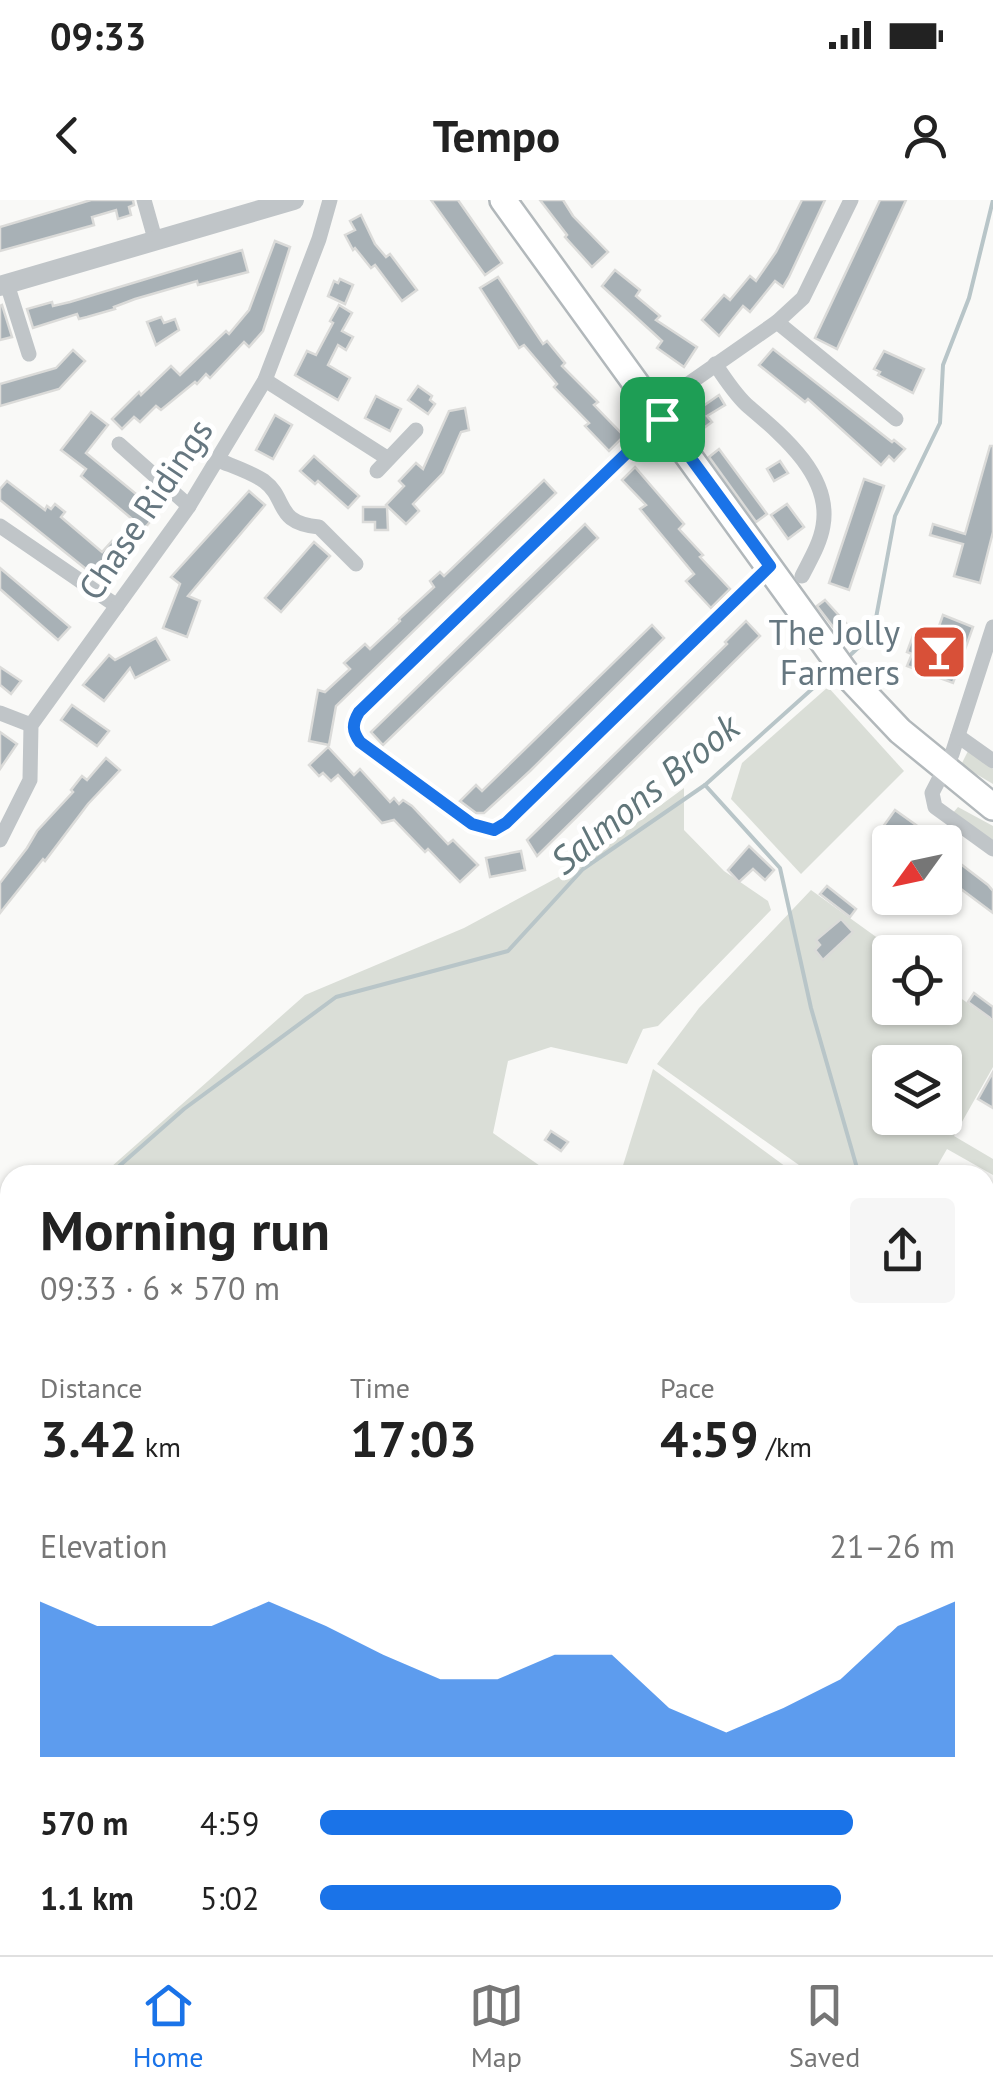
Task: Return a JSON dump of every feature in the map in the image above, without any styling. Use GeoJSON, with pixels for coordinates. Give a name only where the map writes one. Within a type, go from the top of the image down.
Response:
{"type":"FeatureCollection","features":[{"type":"Feature","properties":{"kind":"main road"},"geometry":{"type":"LineString","coordinates":[[503,200],[847,675],[900,731],[993,807]]}},
{"type":"Feature","properties":{"kind":"street"},"geometry":{"type":"LineString","coordinates":[[144,200],[156,240]]}},
{"type":"Feature","properties":{"kind":"street"},"geometry":{"type":"LineString","coordinates":[[29,354],[4,285],[294,200]]}},
{"type":"Feature","properties":{"kind":"street","name":"Chase Ridings"},"geometry":{"type":"LineString","coordinates":[[31,725],[189,506],[265,380],[319,240],[330,200]]}},
{"type":"Feature","properties":{"kind":"street"},"geometry":{"type":"LineString","coordinates":[[770,566],[506,823],[494,830],[472,824],[354,734],[353,722],[359,712],[658,413],[803,298],[850,200]]}},
{"type":"Feature","properties":{"kind":"street"},"geometry":{"type":"LineString","coordinates":[[777,322],[896,419]]}},
{"type":"Feature","properties":{"kind":"street"},"geometry":{"type":"LineString","coordinates":[[715,364],[735,393],[780,432],[820,489],[823,527],[802,576]]}},
{"type":"Feature","properties":{"kind":"street"},"geometry":{"type":"LineString","coordinates":[[265,380],[382,465],[416,430]]}},
{"type":"Feature","properties":{"kind":"street"},"geometry":{"type":"LineString","coordinates":[[119,444],[189,506]]}},
{"type":"Feature","properties":{"kind":"street"},"geometry":{"type":"LineString","coordinates":[[218,460],[266,482],[287,516],[305,526],[319,526],[356,564]]}},
{"type":"Feature","properties":{"kind":"street"},"geometry":{"type":"LineString","coordinates":[[0,526],[116,606]]}},
{"type":"Feature","properties":{"kind":"street"},"geometry":{"type":"LineString","coordinates":[[993,627],[958,736],[932,793],[936,807],[993,849]]}},
{"type":"Feature","properties":{"kind":"street"},"geometry":{"type":"LineString","coordinates":[[0,713],[31,725],[30,780],[0,840]]}},
{"type":"Feature","properties":{"kind":"street"},"geometry":{"type":"LineString","coordinates":[[958,736],[993,762]]}},
{"type":"Feature","properties":{"kind":"shaded area"},"geometry":{"type":"Polygon","coordinates":[[[828,687],[904,771],[801,874],[731,799],[742,763],[828,687]]]}},
{"type":"Feature","properties":{"kind":"shaded area"},"geometry":{"type":"Polygon","coordinates":[[[968,751],[993,769],[993,784],[961,765],[968,751]]]}},
{"type":"Feature","properties":{"kind":"shaded area"},"geometry":{"type":"Polygon","coordinates":[[[684,788],[684,830],[724,871],[768,901],[771,910],[658,1026],[643,1029],[627,1064],[551,1047],[508,1061],[493,1133],[539,1165],[113,1165],[305,995],[464,928],[577,867],[684,788]]]}},
{"type":"Feature","properties":{"kind":"shaded area"},"geometry":{"type":"Polygon","coordinates":[[[958,807],[993,826],[993,845],[952,814],[958,807]]]}},
{"type":"Feature","properties":{"kind":"shaded area"},"geometry":{"type":"Polygon","coordinates":[[[811,890],[873,935],[872,1025],[962,1025],[962,999],[993,1021],[993,1067],[962,1122],[962,1045],[872,1045],[872,1135],[955,1135],[993,1159],[993,1165],[975,1165],[947,1149],[938,1165],[799,1165],[657,1064],[699,1008],[811,890]]]}},
{"type":"Feature","properties":{"kind":"shaded area"},"geometry":{"type":"Polygon","coordinates":[[[653,1069],[783,1165],[623,1165],[653,1069]]]}},
{"type":"Feature","properties":{"kind":"building"},"geometry":{"type":"Polygon","coordinates":[[[91,200],[133,200],[134,205],[129,207],[131,215],[118,219],[116,210],[92,217],[94,225],[0,251],[0,227],[91,200]]]}},
{"type":"Feature","properties":{"kind":"building"},"geometry":{"type":"Polygon","coordinates":[[[431,200],[458,200],[502,263],[485,275],[431,200]]]}},
{"type":"Feature","properties":{"kind":"building"},"geometry":{"type":"Polygon","coordinates":[[[540,200],[563,200],[608,252],[592,267],[540,200]]]}},
{"type":"Feature","properties":{"kind":"building"},"geometry":{"type":"Polygon","coordinates":[[[802,200],[825,200],[783,287],[775,281],[750,312],[743,306],[719,336],[702,320],[724,295],[730,300],[750,276],[756,281],[776,252],[802,200]]]}},
{"type":"Feature","properties":{"kind":"building"},"geometry":{"type":"Polygon","coordinates":[[[880,200],[906,200],[837,349],[815,338],[880,200]]]}},
{"type":"Feature","properties":{"kind":"building"},"geometry":{"type":"Polygon","coordinates":[[[361,215],[375,244],[386,257],[390,254],[417,290],[402,301],[375,265],[371,268],[353,250],[345,235],[355,230],[350,221],[361,215]]]}},
{"type":"Feature","properties":{"kind":"building"},"geometry":{"type":"Polygon","coordinates":[[[275,241],[290,247],[263,331],[249,347],[244,342],[210,378],[206,374],[161,410],[156,406],[140,422],[134,417],[122,429],[112,419],[139,392],[141,395],[171,366],[180,375],[226,331],[229,334],[249,310],[275,241]]]}},
{"type":"Feature","properties":{"kind":"building"},"geometry":{"type":"Polygon","coordinates":[[[242,250],[248,272],[198,285],[197,281],[135,299],[115,309],[79,319],[77,314],[33,328],[27,309],[70,302],[242,250]]]}},
{"type":"Feature","properties":{"kind":"building"},"geometry":{"type":"Polygon","coordinates":[[[615,270],[640,290],[636,296],[660,316],[656,320],[697,347],[684,367],[657,348],[662,341],[602,286],[615,270]]]}},
{"type":"Feature","properties":{"kind":"building"},"geometry":{"type":"Polygon","coordinates":[[[498,277],[543,344],[547,341],[565,363],[562,366],[598,402],[594,405],[624,436],[609,451],[585,426],[589,423],[554,387],[557,384],[524,345],[519,348],[480,288],[498,277]]]}},
{"type":"Feature","properties":{"kind":"building"},"geometry":{"type":"Polygon","coordinates":[[[340,279],[353,285],[345,304],[328,296],[334,281],[338,283],[340,279]]]}},
{"type":"Feature","properties":{"kind":"building"},"geometry":{"type":"Polygon","coordinates":[[[339,305],[352,313],[342,331],[353,337],[346,350],[338,345],[328,365],[350,378],[338,400],[295,375],[307,351],[316,355],[339,305]]]}},
{"type":"Feature","properties":{"kind":"building"},"geometry":{"type":"Polygon","coordinates":[[[0,306],[12,337],[0,340],[0,306]]]}},
{"type":"Feature","properties":{"kind":"building"},"geometry":{"type":"Polygon","coordinates":[[[161,317],[164,323],[175,319],[179,330],[156,345],[147,322],[161,317]]]}},
{"type":"Feature","properties":{"kind":"building"},"geometry":{"type":"Polygon","coordinates":[[[773,349],[905,449],[894,461],[889,456],[881,465],[808,399],[805,402],[759,365],[773,349]]]}},
{"type":"Feature","properties":{"kind":"building"},"geometry":{"type":"Polygon","coordinates":[[[73,350],[85,361],[59,389],[0,406],[0,384],[56,368],[73,350]]]}},
{"type":"Feature","properties":{"kind":"building"},"geometry":{"type":"Polygon","coordinates":[[[884,351],[924,369],[913,393],[878,375],[880,372],[874,369],[884,351]]]}},
{"type":"Feature","properties":{"kind":"building"},"geometry":{"type":"Polygon","coordinates":[[[418,386],[432,396],[430,400],[435,404],[428,414],[408,400],[418,386]]]}},
{"type":"Feature","properties":{"kind":"building"},"geometry":{"type":"Polygon","coordinates":[[[719,395],[725,405],[707,416],[712,422],[697,433],[691,425],[688,427],[683,420],[719,395]]]}},
{"type":"Feature","properties":{"kind":"building"},"geometry":{"type":"Polygon","coordinates":[[[376,396],[401,409],[390,431],[365,418],[376,396]]]}},
{"type":"Feature","properties":{"kind":"building"},"geometry":{"type":"Polygon","coordinates":[[[465,408],[469,430],[461,432],[443,473],[413,504],[419,511],[406,524],[386,505],[404,486],[399,481],[416,463],[423,469],[449,411],[465,408]]]}},
{"type":"Feature","properties":{"kind":"building"},"geometry":{"type":"Polygon","coordinates":[[[91,412],[108,425],[86,453],[158,512],[144,529],[81,476],[86,469],[61,450],[91,412]]]}},
{"type":"Feature","properties":{"kind":"building"},"geometry":{"type":"Polygon","coordinates":[[[275,415],[292,425],[273,459],[256,450],[275,415]]]}},
{"type":"Feature","properties":{"kind":"building"},"geometry":{"type":"Polygon","coordinates":[[[990,446],[993,532],[980,583],[954,576],[963,544],[930,535],[933,524],[965,534],[990,446]]]}},
{"type":"Feature","properties":{"kind":"building"},"geometry":{"type":"Polygon","coordinates":[[[719,449],[767,514],[756,522],[709,457],[719,449]]]}},
{"type":"Feature","properties":{"kind":"building"},"geometry":{"type":"Polygon","coordinates":[[[314,456],[359,496],[348,508],[318,481],[315,484],[300,471],[314,456]]]}},
{"type":"Feature","properties":{"kind":"building"},"geometry":{"type":"Polygon","coordinates":[[[780,461],[788,473],[774,481],[767,469],[780,461]]]}},
{"type":"Feature","properties":{"kind":"building"},"geometry":{"type":"Polygon","coordinates":[[[635,467],[684,524],[679,529],[703,555],[700,557],[730,589],[711,608],[686,581],[694,574],[640,509],[646,505],[622,480],[635,467]]]}},
{"type":"Feature","properties":{"kind":"building"},"geometry":{"type":"Polygon","coordinates":[[[864,479],[884,486],[849,590],[829,583],[864,479]]]}},
{"type":"Feature","properties":{"kind":"building"},"geometry":{"type":"Polygon","coordinates":[[[544,480],[556,493],[336,706],[329,745],[309,741],[318,690],[325,692],[350,669],[344,663],[365,644],[370,649],[434,587],[430,581],[440,572],[444,576],[544,480]]]}},
{"type":"Feature","properties":{"kind":"building"},"geometry":{"type":"Polygon","coordinates":[[[7,481],[45,510],[55,504],[65,512],[61,517],[102,552],[112,541],[125,553],[101,581],[0,500],[0,489],[7,481]]]}},
{"type":"Feature","properties":{"kind":"building"},"geometry":{"type":"Polygon","coordinates":[[[249,491],[265,505],[188,596],[200,601],[187,637],[163,628],[180,584],[171,577],[249,491]]]}},
{"type":"Feature","properties":{"kind":"building"},"geometry":{"type":"Polygon","coordinates":[[[787,504],[804,527],[788,539],[771,515],[787,504]]]}},
{"type":"Feature","properties":{"kind":"building"},"geometry":{"type":"Polygon","coordinates":[[[363,507],[387,507],[388,530],[375,530],[375,522],[363,522],[363,507]]]}},
{"type":"Feature","properties":{"kind":"building"},"geometry":{"type":"Polygon","coordinates":[[[585,524],[598,538],[383,745],[371,732],[585,524]]]}},
{"type":"Feature","properties":{"kind":"building"},"geometry":{"type":"Polygon","coordinates":[[[314,542],[330,556],[281,612],[265,598],[314,542]]]}},
{"type":"Feature","properties":{"kind":"building"},"geometry":{"type":"Polygon","coordinates":[[[0,568],[70,627],[58,640],[0,589],[0,568]]]}},
{"type":"Feature","properties":{"kind":"building"},"geometry":{"type":"Polygon","coordinates":[[[825,600],[854,632],[844,641],[817,606],[825,600]]]}},
{"type":"Feature","properties":{"kind":"building"},"geometry":{"type":"Polygon","coordinates":[[[943,615],[973,627],[953,683],[907,666],[914,633],[934,640],[943,615]]]}},
{"type":"Feature","properties":{"kind":"building"},"geometry":{"type":"Polygon","coordinates":[[[746,621],[760,636],[537,856],[527,840],[746,621]]]}},
{"type":"Feature","properties":{"kind":"building"},"geometry":{"type":"Polygon","coordinates":[[[652,625],[664,638],[530,771],[484,813],[476,813],[460,801],[476,785],[482,791],[652,625]]]}},
{"type":"Feature","properties":{"kind":"building"},"geometry":{"type":"Polygon","coordinates":[[[156,638],[169,660],[135,678],[130,668],[104,701],[83,685],[109,655],[115,660],[156,638]]]}},
{"type":"Feature","properties":{"kind":"building"},"geometry":{"type":"Polygon","coordinates":[[[0,667],[21,681],[11,694],[0,685],[0,667]]]}},
{"type":"Feature","properties":{"kind":"building"},"geometry":{"type":"Polygon","coordinates":[[[72,705],[109,731],[97,746],[61,720],[72,705]]]}},
{"type":"Feature","properties":{"kind":"building"},"geometry":{"type":"Polygon","coordinates":[[[0,732],[17,744],[0,769],[0,732]]]}},
{"type":"Feature","properties":{"kind":"building"},"geometry":{"type":"Polygon","coordinates":[[[328,747],[354,775],[360,769],[390,802],[394,798],[399,804],[403,800],[412,806],[448,844],[453,840],[478,865],[460,882],[394,820],[382,823],[338,775],[331,781],[323,773],[319,776],[309,765],[328,747]]]}},
{"type":"Feature","properties":{"kind":"building"},"geometry":{"type":"Polygon","coordinates":[[[106,758],[120,770],[0,913],[0,883],[82,776],[87,780],[106,758]]]}},
{"type":"Feature","properties":{"kind":"building"},"geometry":{"type":"Polygon","coordinates":[[[895,810],[916,825],[884,825],[895,810]]]}},
{"type":"Feature","properties":{"kind":"building"},"geometry":{"type":"Polygon","coordinates":[[[749,846],[774,870],[765,880],[753,869],[739,882],[728,870],[749,846]]]}},
{"type":"Feature","properties":{"kind":"building"},"geometry":{"type":"Polygon","coordinates":[[[521,851],[525,870],[490,877],[486,858],[521,851]]]}},
{"type":"Feature","properties":{"kind":"building"},"geometry":{"type":"Polygon","coordinates":[[[962,865],[993,891],[993,913],[962,890],[962,865]]]}},
{"type":"Feature","properties":{"kind":"building"},"geometry":{"type":"Polygon","coordinates":[[[827,886],[856,909],[850,917],[820,894],[827,886]]]}},
{"type":"Feature","properties":{"kind":"building"},"geometry":{"type":"Polygon","coordinates":[[[841,919],[853,932],[823,960],[815,950],[820,945],[816,940],[841,919]]]}},
{"type":"Feature","properties":{"kind":"building"},"geometry":{"type":"Polygon","coordinates":[[[974,993],[993,1007],[993,1020],[968,1002],[974,993]]]}},
{"type":"Feature","properties":{"kind":"building"},"geometry":{"type":"Polygon","coordinates":[[[993,1072],[993,1108],[978,1099],[993,1072]]]}},
{"type":"Feature","properties":{"kind":"building"},"geometry":{"type":"Polygon","coordinates":[[[551,1131],[568,1142],[561,1151],[545,1140],[551,1131]]]}},
{"type":"Feature","properties":{"kind":"waterway","name":"Salmons Brook"},"geometry":{"type":"LineString","coordinates":[[846,659],[873,634],[895,516],[940,423],[943,365],[969,298],[993,200]]}},
{"type":"Feature","properties":{"kind":"waterway","name":"Salmons Brook"},"geometry":{"type":"LineString","coordinates":[[120,1165],[184,1109],[336,997],[508,951],[583,869],[705,785],[831,672]]}},
{"type":"Feature","properties":{"kind":"waterway"},"geometry":{"type":"LineString","coordinates":[[705,785],[780,868],[811,1008],[856,1165]]}},
{"type":"Feature","properties":{"kind":"place","name":"The Jolly Farmers"},"geometry":{"type":"Point","coordinates":[939,652]}},
{"type":"Feature","properties":{"kind":"route"},"geometry":{"type":"LineString","coordinates":[[662,419],[770,566],[506,823],[494,830],[472,824],[360,742],[354,734],[353,722],[662,419]]}}]}
